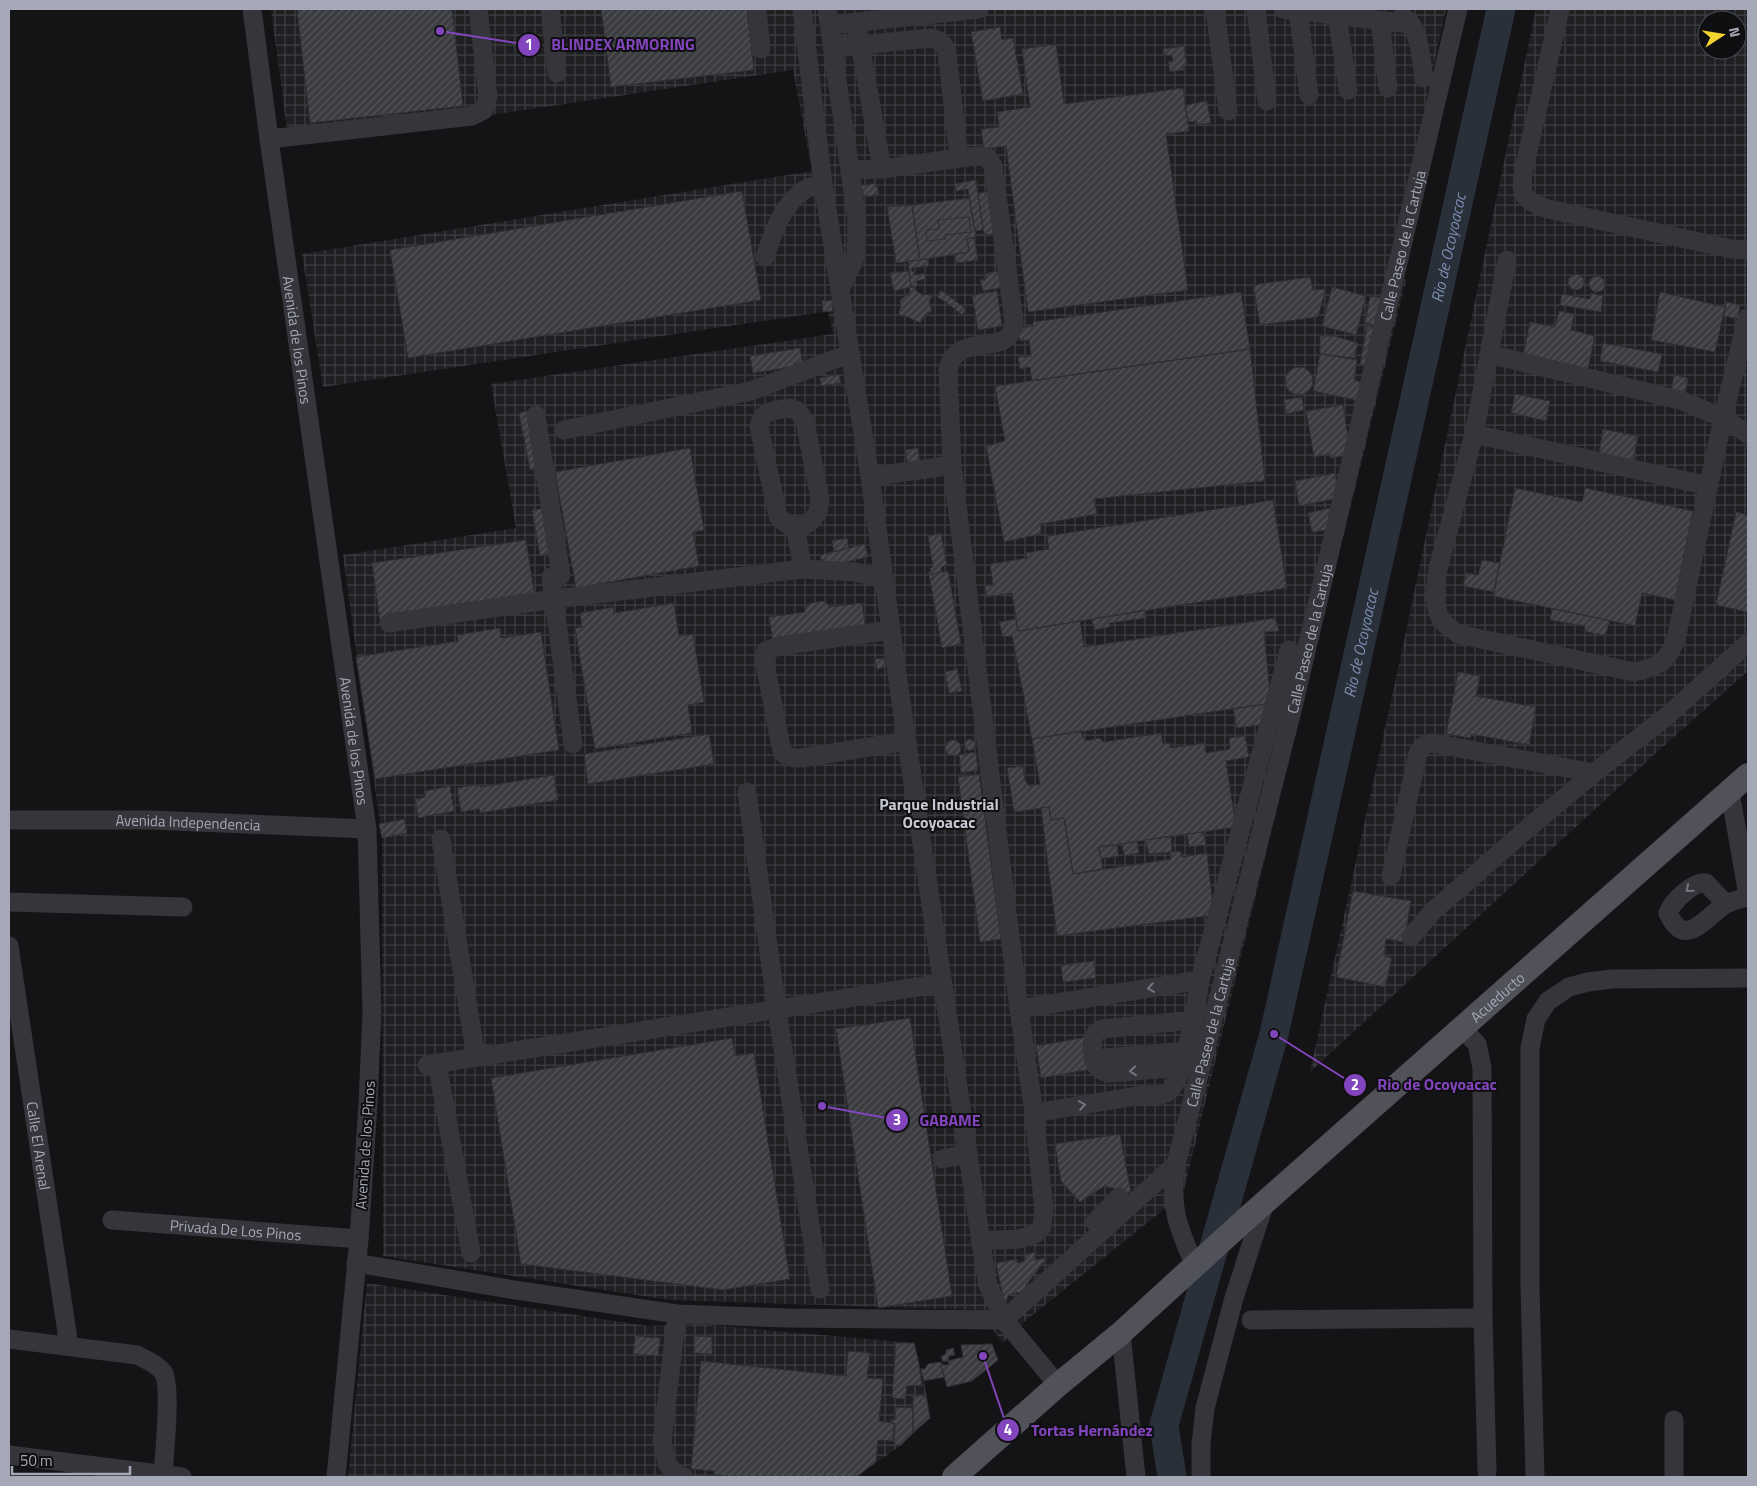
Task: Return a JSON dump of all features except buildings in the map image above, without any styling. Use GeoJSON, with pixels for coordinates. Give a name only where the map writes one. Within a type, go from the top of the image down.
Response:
{"type":"FeatureCollection","features":[{"type":"Feature","properties":{"kind":"main road","name":"Acueducto"},"geometry":{"type":"LineString","coordinates":[[954,1477],[1058,1385],[1121,1333],[1748,775]]}},
{"type":"Feature","properties":{"kind":"street","name":"Avenida de los Pinos"},"geometry":{"type":"LineString","coordinates":[[252,9],[367,829],[372,1013],[368,1104],[359,1238],[336,1477]]}},
{"type":"Feature","properties":{"kind":"street"},"geometry":{"type":"LineString","coordinates":[[269,139],[472,116],[484,110],[488,96],[478,9]]}},
{"type":"Feature","properties":{"kind":"street"},"geometry":{"type":"LineString","coordinates":[[550,9],[557,73]]}},
{"type":"Feature","properties":{"kind":"street"},"geometry":{"type":"LineString","coordinates":[[757,9],[761,49]]}},
{"type":"Feature","properties":{"kind":"street"},"geometry":{"type":"LineString","coordinates":[[802,9],[823,184],[870,477],[942,983],[988,1285],[1001,1314],[1058,1385]]}},
{"type":"Feature","properties":{"kind":"street"},"geometry":{"type":"LineString","coordinates":[[840,289],[856,256],[857,220],[829,17],[857,22],[980,9]]}},
{"type":"Feature","properties":{"kind":"street"},"geometry":{"type":"LineString","coordinates":[[1215,9],[1228,111]]}},
{"type":"Feature","properties":{"kind":"street"},"geometry":{"type":"LineString","coordinates":[[1256,9],[1267,101]]}},
{"type":"Feature","properties":{"kind":"street","name":"Calle Paseo de la Cartuja"},"geometry":{"type":"LineString","coordinates":[[1200,1261],[1179,1232],[1173,1204],[1172,1184],[1176,1164],[1291,715],[1458,9]]}},
{"type":"Feature","properties":{"kind":"street"},"geometry":{"type":"LineString","coordinates":[[1560,9],[1521,185],[1523,194],[1531,202],[1548,209],[1748,250]]}},
{"type":"Feature","properties":{"kind":"street"},"geometry":{"type":"LineString","coordinates":[[1309,94],[1291,10],[1337,15],[1379,15],[1411,24],[1415,29],[1424,78]]}},
{"type":"Feature","properties":{"kind":"street"},"geometry":{"type":"LineString","coordinates":[[1337,15],[1348,90]]}},
{"type":"Feature","properties":{"kind":"street"},"geometry":{"type":"LineString","coordinates":[[1379,15],[1388,88]]}},
{"type":"Feature","properties":{"kind":"street"},"geometry":{"type":"LineString","coordinates":[[857,22],[882,169]]}},
{"type":"Feature","properties":{"kind":"street"},"geometry":{"type":"LineString","coordinates":[[833,46],[931,38],[939,39],[947,52],[959,158]]}},
{"type":"Feature","properties":{"kind":"street"},"geometry":{"type":"LineString","coordinates":[[850,170],[882,169],[959,158],[987,157],[993,166],[1014,330],[1003,341],[963,348],[950,360],[948,370],[952,466],[1019,1009],[1034,1113],[1044,1209],[1042,1227],[1035,1234],[1019,1239],[980,1241]]}},
{"type":"Feature","properties":{"kind":"street"},"geometry":{"type":"LineString","coordinates":[[765,257],[775,227],[790,203],[805,189],[823,184]]}},
{"type":"Feature","properties":{"kind":"street"},"geometry":{"type":"LineString","coordinates":[[1507,260],[1474,434],[1438,569],[1435,590],[1436,608],[1444,623],[1458,634],[1634,672],[1652,669],[1662,663],[1671,652],[1676,639],[1723,418],[1747,318]]}},
{"type":"Feature","properties":{"kind":"street"},"geometry":{"type":"LineString","coordinates":[[1489,354],[1680,400],[1723,418],[1748,434]]}},
{"type":"Feature","properties":{"kind":"street"},"geometry":{"type":"LineString","coordinates":[[564,430],[752,391],[835,359],[851,355]]}},
{"type":"Feature","properties":{"kind":"street"},"geometry":{"type":"LineString","coordinates":[[790,408],[798,411],[805,421],[820,498],[818,511],[810,521],[796,526],[789,526],[778,516],[760,427],[760,419],[764,414],[790,408]]}},
{"type":"Feature","properties":{"kind":"street"},"geometry":{"type":"LineString","coordinates":[[536,415],[561,575],[551,577],[573,744]]}},
{"type":"Feature","properties":{"kind":"street"},"geometry":{"type":"LineString","coordinates":[[1474,434],[1708,486]]}},
{"type":"Feature","properties":{"kind":"street"},"geometry":{"type":"LineString","coordinates":[[870,477],[952,466]]}},
{"type":"Feature","properties":{"kind":"street"},"geometry":{"type":"LineString","coordinates":[[796,526],[804,569]]}},
{"type":"Feature","properties":{"kind":"street"},"geometry":{"type":"LineString","coordinates":[[389,623],[554,599],[804,569],[855,572],[884,580]]}},
{"type":"Feature","properties":{"kind":"street"},"geometry":{"type":"LineString","coordinates":[[891,630],[779,646],[766,651],[764,658],[782,753],[786,756],[800,758],[907,741]]}},
{"type":"Feature","properties":{"kind":"street"},"geometry":{"type":"LineString","coordinates":[[1412,937],[1433,911],[1534,823],[1666,716],[1748,643]]}},
{"type":"Feature","properties":{"kind":"street"},"geometry":{"type":"LineString","coordinates":[[1034,1113],[1143,1095],[1161,1095],[1170,1090],[1184,1059],[1194,1020],[1200,980],[1289,650]]}},
{"type":"Feature","properties":{"kind":"street"},"geometry":{"type":"LineString","coordinates":[[1391,876],[1418,753],[1426,743],[1594,774]]}},
{"type":"Feature","properties":{"kind":"street"},"geometry":{"type":"LineString","coordinates":[[747,792],[777,1010],[820,1289]]}},
{"type":"Feature","properties":{"kind":"street"},"geometry":{"type":"LineString","coordinates":[[1726,904],[1748,895],[1730,792]]}},
{"type":"Feature","properties":{"kind":"street","name":"Avenida Independencia"},"geometry":{"type":"LineString","coordinates":[[9,820],[151,820],[367,829]]}},
{"type":"Feature","properties":{"kind":"street"},"geometry":{"type":"LineString","coordinates":[[441,840],[476,1056]]}},
{"type":"Feature","properties":{"kind":"street"},"geometry":{"type":"LineString","coordinates":[[9,902],[183,907]]}},
{"type":"Feature","properties":{"kind":"street","name":"Calle El Arenal"},"geometry":{"type":"LineString","coordinates":[[9,946],[14,1011],[69,1346]]}},
{"type":"Feature","properties":{"kind":"street"},"geometry":{"type":"LineString","coordinates":[[1534,1477],[1530,1287],[1530,1048],[1536,1019],[1548,1001],[1569,987],[1588,982],[1611,979],[1748,978]]}},
{"type":"Feature","properties":{"kind":"street"},"geometry":{"type":"LineString","coordinates":[[1019,1009],[1200,980]]}},
{"type":"Feature","properties":{"kind":"street"},"geometry":{"type":"LineString","coordinates":[[471,1253],[432,1064],[942,983]]}},
{"type":"Feature","properties":{"kind":"street"},"geometry":{"type":"LineString","coordinates":[[1184,1059],[1109,1073],[1097,1067],[1094,1060],[1093,1038],[1096,1032],[1102,1029],[1194,1020]]}},
{"type":"Feature","properties":{"kind":"street"},"geometry":{"type":"LineString","coordinates":[[1462,1028],[1477,1044],[1482,1068],[1483,1318],[1487,1471]]}},
{"type":"Feature","properties":{"kind":"street"},"geometry":{"type":"LineString","coordinates":[[942,1159],[967,1154]]}},
{"type":"Feature","properties":{"kind":"street"},"geometry":{"type":"LineString","coordinates":[[1001,1314],[1176,1164]]}},
{"type":"Feature","properties":{"kind":"street"},"geometry":{"type":"LineString","coordinates":[[356,1263],[515,1290],[677,1314],[786,1318],[1001,1314],[1024,1296],[1119,1197]]}},
{"type":"Feature","properties":{"kind":"street"},"geometry":{"type":"LineString","coordinates":[[1202,1477],[1201,1444],[1205,1408],[1256,1212]]}},
{"type":"Feature","properties":{"kind":"street","name":"Privada De Los Pinos"},"geometry":{"type":"LineString","coordinates":[[112,1220],[359,1238]]}},
{"type":"Feature","properties":{"kind":"street"},"geometry":{"type":"LineString","coordinates":[[677,1314],[662,1442],[667,1464],[676,1475],[684,1477]]}},
{"type":"Feature","properties":{"kind":"street"},"geometry":{"type":"LineString","coordinates":[[1251,1320],[1483,1318]]}},
{"type":"Feature","properties":{"kind":"street"},"geometry":{"type":"LineString","coordinates":[[1121,1333],[1136,1477]]}},
{"type":"Feature","properties":{"kind":"street"},"geometry":{"type":"LineString","coordinates":[[9,1339],[137,1356],[152,1362],[163,1372],[167,1387],[164,1475]]}},
{"type":"Feature","properties":{"kind":"street"},"geometry":{"type":"LineString","coordinates":[[1674,1420],[1674,1477]]}},
{"type":"Feature","properties":{"kind":"street"},"geometry":{"type":"LineString","coordinates":[[9,1455],[182,1477]]}},
{"type":"Feature","properties":{"kind":"shaded area"},"geometry":{"type":"Polygon","coordinates":[[[271,9],[1446,9],[1390,271],[1406,280],[1183,1194],[1024,1322],[1003,1343],[978,1310],[670,1300],[383,1256],[382,838],[343,555],[516,528],[491,384],[833,334],[828,312],[823,312],[323,387],[302,254],[812,171],[793,70],[289,145],[271,9]]]}},
{"type":"Feature","properties":{"kind":"shaded area"},"geometry":{"type":"Polygon","coordinates":[[[1536,9],[1748,9],[1748,671],[1655,754],[1310,1072],[1401,655],[1536,9]]]}},
{"type":"Feature","properties":{"kind":"shaded area"},"geometry":{"type":"Polygon","coordinates":[[[367,1283],[648,1326],[697,1324],[914,1343],[924,1381],[930,1418],[900,1446],[856,1477],[348,1477],[367,1283]]]}},
{"type":"Feature","properties":{"kind":"waterway","name":"Rio de Ocoyoacac"},"geometry":{"type":"LineString","coordinates":[[1172,1477],[1164,1425],[1274,1034],[1501,9]]}},
{"type":"Feature","properties":{"kind":"place","name":"BLINDEX ARMORING"},"geometry":{"type":"Point","coordinates":[440,31]}},
{"type":"Feature","properties":{"kind":"place","name":"Rio de Ocoyoacac"},"geometry":{"type":"Point","coordinates":[1274,1034]}},
{"type":"Feature","properties":{"kind":"place","name":"GABAME"},"geometry":{"type":"Point","coordinates":[822,1106]}},
{"type":"Feature","properties":{"kind":"place","name":"Tortas Hernández"},"geometry":{"type":"Point","coordinates":[983,1356]}},
{"type":"Feature","properties":{"kind":"district","name":"Parque Industrial Ocoyoacac"},"geometry":{"type":"Point","coordinates":[939,813]}}]}
